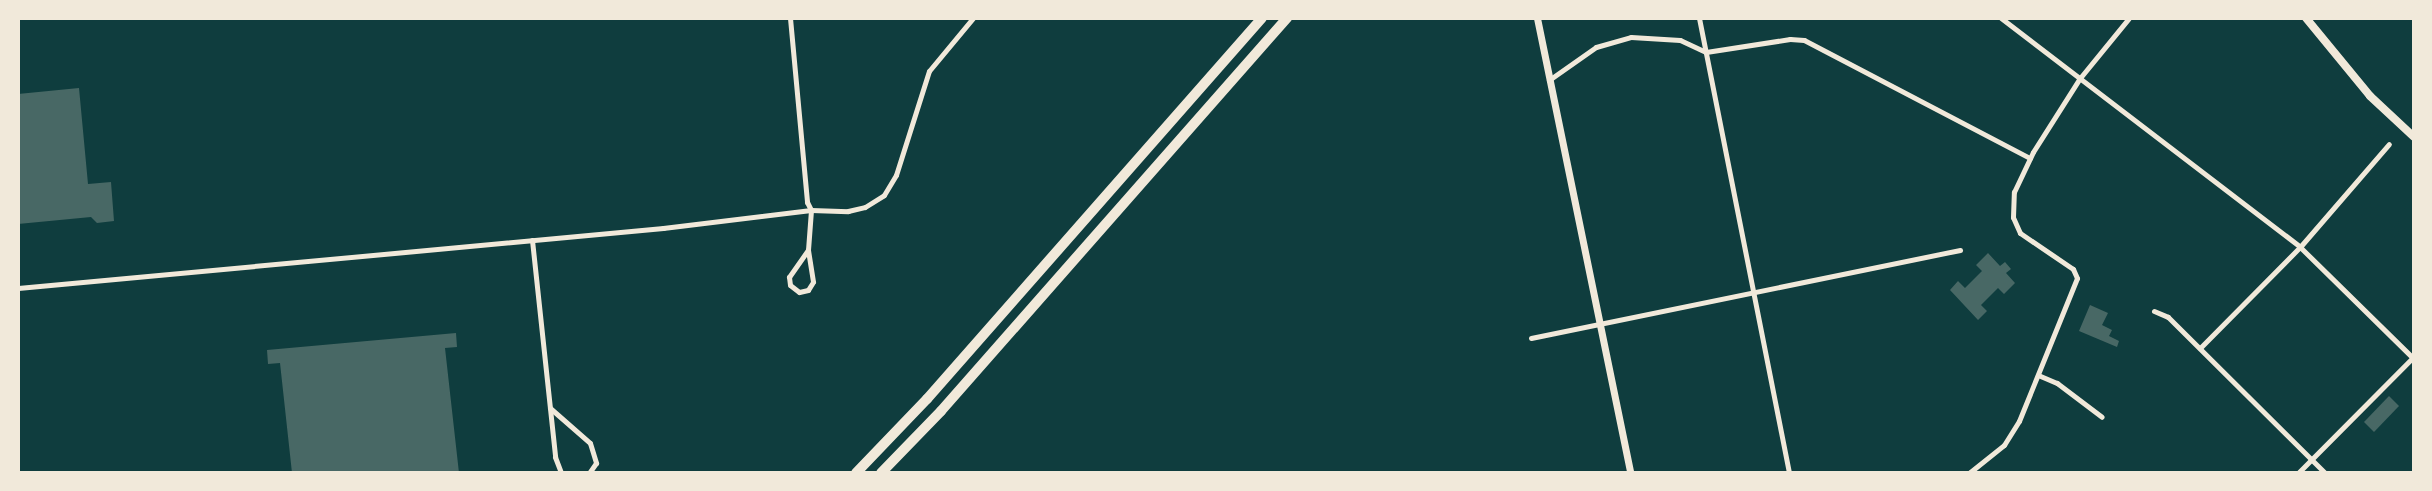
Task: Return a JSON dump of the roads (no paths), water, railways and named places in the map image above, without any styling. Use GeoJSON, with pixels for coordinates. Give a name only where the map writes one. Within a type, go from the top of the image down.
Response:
{"type":"FeatureCollection","features":[{"type":"Feature","properties":{"kind":"highway"},"geometry":{"type":"LineString","coordinates":[[856,473],[935,390],[1262,18]]}},
{"type":"Feature","properties":{"kind":"highway"},"geometry":{"type":"LineString","coordinates":[[881,473],[949,402],[1287,18]]}},
{"type":"Feature","properties":{"kind":"main road"},"geometry":{"type":"LineString","coordinates":[[2306,18],[2370,96],[2414,137]]}},
{"type":"Feature","properties":{"kind":"street"},"geometry":{"type":"LineString","coordinates":[[790,18],[807,202],[811,210],[808,250],[813,282],[807,290],[799,292],[790,285],[789,277],[808,250]]}},
{"type":"Feature","properties":{"kind":"street"},"geometry":{"type":"LineString","coordinates":[[18,288],[532,240],[811,210],[848,212],[865,207],[884,195],[896,175],[929,71],[973,18]]}},
{"type":"Feature","properties":{"kind":"street"},"geometry":{"type":"LineString","coordinates":[[1537,18],[1630,473]]}},
{"type":"Feature","properties":{"kind":"street"},"geometry":{"type":"LineString","coordinates":[[1699,18],[1789,473]]}},
{"type":"Feature","properties":{"kind":"street"},"geometry":{"type":"LineString","coordinates":[[2001,18],[2301,247],[2413,357],[2298,473]]}},
{"type":"Feature","properties":{"kind":"street"},"geometry":{"type":"LineString","coordinates":[[1969,473],[2004,445],[2038,375],[2077,278],[2073,269],[2034,246],[2020,233],[2012,208],[2014,192],[2030,158],[2080,78],[2129,18]]}},
{"type":"Feature","properties":{"kind":"street"},"geometry":{"type":"LineString","coordinates":[[1549,80],[1596,47],[1631,37],[1680,40],[1706,52],[1790,39],[1804,40],[2030,158]]}},
{"type":"Feature","properties":{"kind":"street"},"geometry":{"type":"LineString","coordinates":[[2200,348],[2301,247],[2389,144]]}},
{"type":"Feature","properties":{"kind":"street"},"geometry":{"type":"LineString","coordinates":[[532,240],[555,457],[561,473]]}},
{"type":"Feature","properties":{"kind":"street"},"geometry":{"type":"LineString","coordinates":[[1531,338],[1959,250]]}},
{"type":"Feature","properties":{"kind":"street"},"geometry":{"type":"LineString","coordinates":[[2154,311],[2168,317],[2325,473]]}},
{"type":"Feature","properties":{"kind":"street"},"geometry":{"type":"LineString","coordinates":[[2038,375],[2057,383],[2102,417]]}},
{"type":"Feature","properties":{"kind":"street"},"geometry":{"type":"LineString","coordinates":[[550,408],[590,443],[596,463],[589,473]]}}]}
